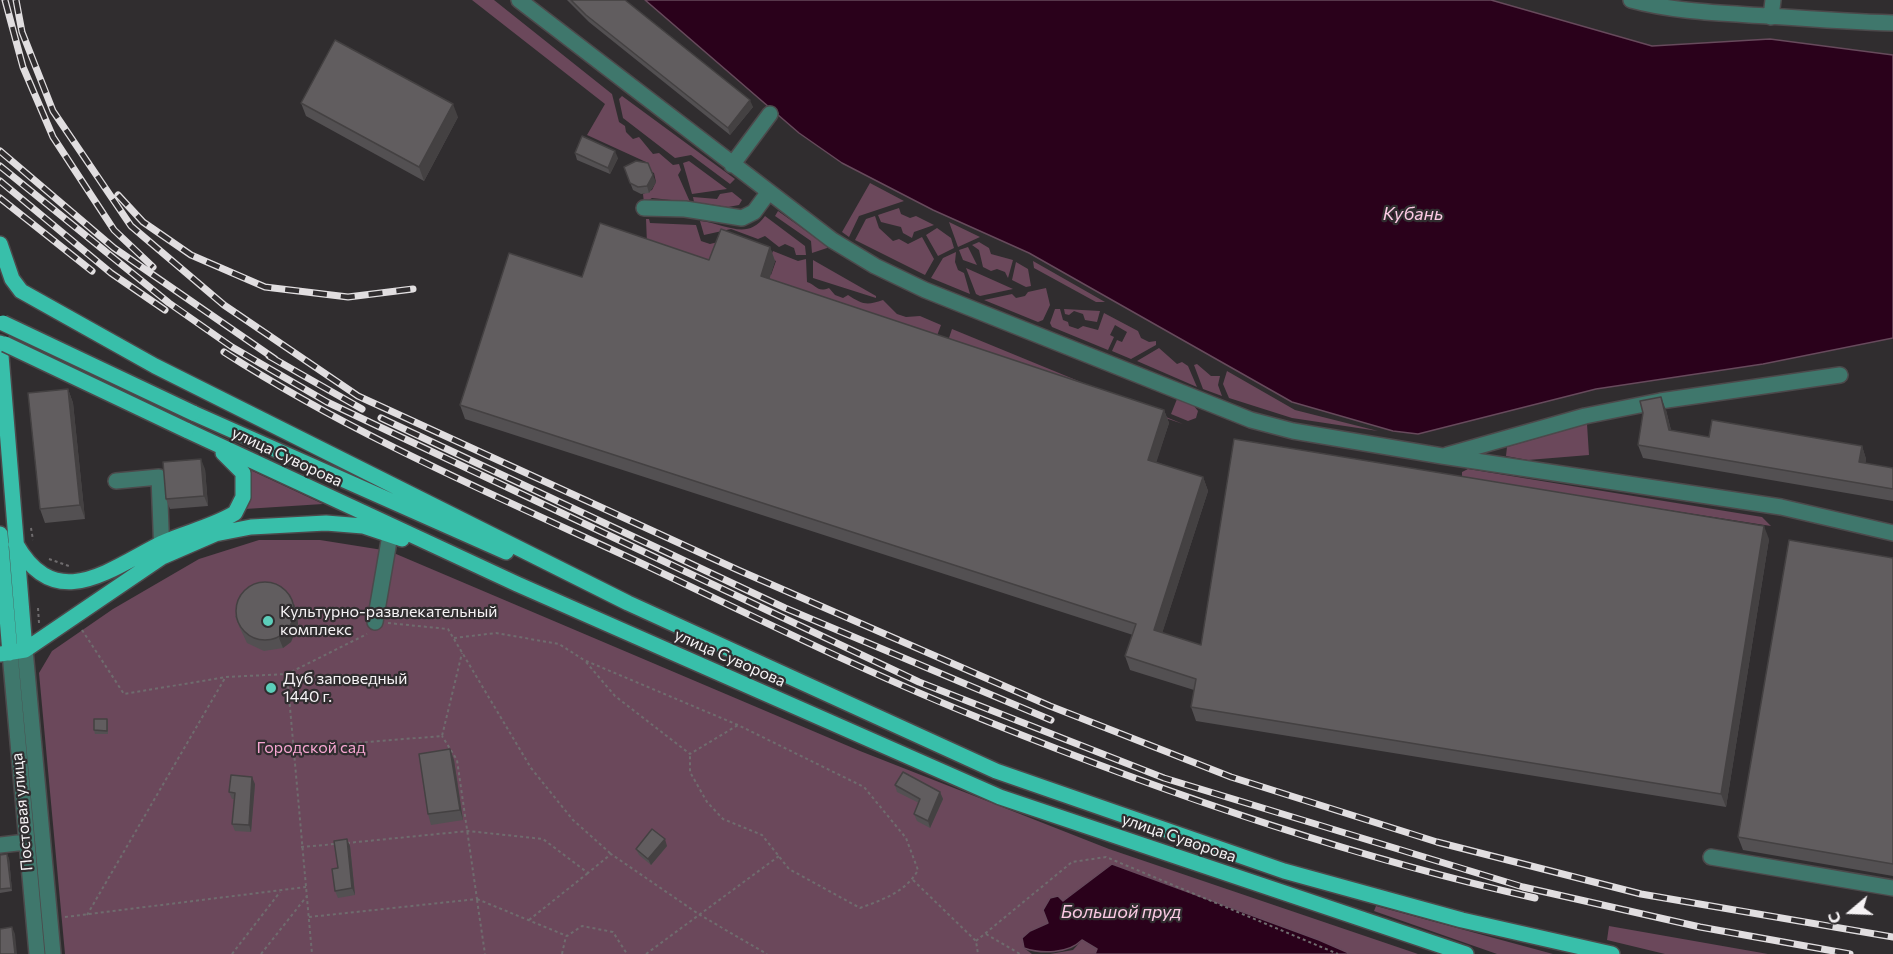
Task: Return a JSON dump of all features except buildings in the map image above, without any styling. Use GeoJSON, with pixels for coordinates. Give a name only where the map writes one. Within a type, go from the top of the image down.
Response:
{"type":"FeatureCollection","features":[{"type":"Feature","properties":{"kind":"main road","name":"улица Суворова"},"geometry":{"type":"LineString","coordinates":[[0,244],[12,279],[21,291],[36,302],[155,366],[628,603],[996,771],[1284,871],[1462,920],[1612,954]]}},
{"type":"Feature","properties":{"kind":"main road","name":"улица Суворова"},"geometry":{"type":"LineString","coordinates":[[0,322],[193,413],[521,559],[628,603]]}},
{"type":"Feature","properties":{"kind":"main road","name":"улица Суворова"},"geometry":{"type":"LineString","coordinates":[[0,342],[468,560],[1000,796],[1466,954]]}},
{"type":"Feature","properties":{"kind":"main road","name":"Постовая улица"},"geometry":{"type":"LineString","coordinates":[[0,342],[16,544],[12,652]]}},
{"type":"Feature","properties":{"kind":"main road"},"geometry":{"type":"LineString","coordinates":[[12,652],[163,550],[225,519],[240,507],[243,473],[237,464],[207,440]]}},
{"type":"Feature","properties":{"kind":"main road"},"geometry":{"type":"LineString","coordinates":[[16,544],[35,572],[57,579],[81,582],[163,550],[215,534],[291,523],[363,526],[468,560]]}},
{"type":"Feature","properties":{"kind":"main road","name":"Постовая улица"},"geometry":{"type":"LineString","coordinates":[[0,534],[12,652]]}},
{"type":"Feature","properties":{"kind":"street"},"geometry":{"type":"LineString","coordinates":[[519,0],[768,193],[832,240],[875,266],[925,290],[1251,420],[1293,431],[1442,456],[1781,507],[1893,533]]}},
{"type":"Feature","properties":{"kind":"street"},"geometry":{"type":"LineString","coordinates":[[1631,0],[1691,10],[1830,22],[1893,22]]}},
{"type":"Feature","properties":{"kind":"street"},"geometry":{"type":"LineString","coordinates":[[1771,17],[1773,0]]}},
{"type":"Feature","properties":{"kind":"street"},"geometry":{"type":"LineString","coordinates":[[732,165],[770,114]]}},
{"type":"Feature","properties":{"kind":"street"},"geometry":{"type":"LineString","coordinates":[[644,208],[685,209],[742,218],[754,212],[768,193]]}},
{"type":"Feature","properties":{"kind":"street"},"geometry":{"type":"LineString","coordinates":[[1442,456],[1585,416],[1660,401],[1840,375]]}},
{"type":"Feature","properties":{"kind":"street"},"geometry":{"type":"LineString","coordinates":[[116,481],[159,477],[163,550]]}},
{"type":"Feature","properties":{"kind":"street"},"geometry":{"type":"LineString","coordinates":[[375,622],[390,535]]}},
{"type":"Feature","properties":{"kind":"street"},"geometry":{"type":"LineString","coordinates":[[0,626],[5,591]]}},
{"type":"Feature","properties":{"kind":"street","name":"Постовая улица"},"geometry":{"type":"LineString","coordinates":[[12,652],[37,954]]}},
{"type":"Feature","properties":{"kind":"street","name":"Постовая улица"},"geometry":{"type":"LineString","coordinates":[[12,652],[53,954]]}},
{"type":"Feature","properties":{"kind":"street"},"geometry":{"type":"LineString","coordinates":[[0,845],[26,842]]}},
{"type":"Feature","properties":{"kind":"street"},"geometry":{"type":"LineString","coordinates":[[1712,857],[1893,888]]}},
{"type":"Feature","properties":{"kind":"path"},"geometry":{"type":"LineString","coordinates":[[79,624],[124,694],[226,677],[287,674],[374,630],[375,622],[448,629],[531,768],[573,820],[611,854],[700,915],[767,954]]}},
{"type":"Feature","properties":{"kind":"path"},"geometry":{"type":"LineString","coordinates":[[454,638],[496,633],[559,644],[584,660],[738,725],[864,787],[906,838],[918,870],[913,880],[889,898],[860,908],[789,869],[762,835],[723,819],[707,802],[690,772],[690,754]]}},
{"type":"Feature","properties":{"kind":"path"},"geometry":{"type":"LineString","coordinates":[[462,653],[442,736],[457,760],[485,954]]}},
{"type":"Feature","properties":{"kind":"path"},"geometry":{"type":"LineString","coordinates":[[584,660],[615,696],[690,754]]}},
{"type":"Feature","properties":{"kind":"path"},"geometry":{"type":"LineString","coordinates":[[287,674],[312,954]]}},
{"type":"Feature","properties":{"kind":"path"},"geometry":{"type":"LineString","coordinates":[[87,915],[226,677]]}},
{"type":"Feature","properties":{"kind":"path"},"geometry":{"type":"LineString","coordinates":[[690,754],[738,725]]}},
{"type":"Feature","properties":{"kind":"path"},"geometry":{"type":"LineString","coordinates":[[292,748],[442,736]]}},
{"type":"Feature","properties":{"kind":"path"},"geometry":{"type":"LineString","coordinates":[[301,847],[468,831],[543,839],[588,873]]}},
{"type":"Feature","properties":{"kind":"path"},"geometry":{"type":"LineString","coordinates":[[529,920],[611,854]]}},
{"type":"Feature","properties":{"kind":"path"},"geometry":{"type":"LineString","coordinates":[[646,954],[778,856]]}},
{"type":"Feature","properties":{"kind":"path"},"geometry":{"type":"LineString","coordinates":[[976,941],[1072,862],[1106,857],[1338,954]]}},
{"type":"Feature","properties":{"kind":"path"},"geometry":{"type":"LineString","coordinates":[[913,880],[976,941],[978,954]]}},
{"type":"Feature","properties":{"kind":"path"},"geometry":{"type":"LineString","coordinates":[[63,918],[306,887]]}},
{"type":"Feature","properties":{"kind":"path"},"geometry":{"type":"LineString","coordinates":[[232,954],[281,891]]}},
{"type":"Feature","properties":{"kind":"path"},"geometry":{"type":"LineString","coordinates":[[261,954],[307,896]]}},
{"type":"Feature","properties":{"kind":"path"},"geometry":{"type":"LineString","coordinates":[[309,917],[477,899],[567,936]]}},
{"type":"Feature","properties":{"kind":"path"},"geometry":{"type":"LineString","coordinates":[[562,954],[567,936],[582,926],[614,932],[627,954]]}},
{"type":"Feature","properties":{"kind":"path"},"geometry":{"type":"LineString","coordinates":[[985,933],[1020,954]]}},
{"type":"Feature","properties":{"kind":"green space"},"geometry":{"type":"Polygon","coordinates":[[[472,0],[494,0],[612,94],[619,122],[625,126],[626,132],[633,139],[639,137],[653,154],[659,153],[673,165],[679,164],[681,170],[678,175],[690,202],[652,198],[644,203],[643,194],[652,190],[656,182],[654,173],[645,168],[646,162],[587,135],[605,104],[472,0]]]}},
{"type":"Feature","properties":{"kind":"green space"},"geometry":{"type":"Polygon","coordinates":[[[622,96],[735,179],[730,184],[691,155],[675,158],[623,118],[619,99],[622,96]]]}},
{"type":"Feature","properties":{"kind":"green space"},"geometry":{"type":"Polygon","coordinates":[[[689,161],[727,189],[692,194],[683,163],[689,161]]]}},
{"type":"Feature","properties":{"kind":"green space"},"geometry":{"type":"Polygon","coordinates":[[[870,183],[904,201],[859,216],[849,237],[842,232],[870,183]]]}},
{"type":"Feature","properties":{"kind":"green space"},"geometry":{"type":"Polygon","coordinates":[[[732,192],[742,200],[739,205],[728,207],[694,202],[693,197],[717,199],[720,194],[732,192]]]}},
{"type":"Feature","properties":{"kind":"green space"},"geometry":{"type":"Polygon","coordinates":[[[899,208],[901,214],[910,218],[916,216],[934,225],[914,232],[912,238],[903,233],[901,227],[881,222],[878,215],[899,208]]]}},
{"type":"Feature","properties":{"kind":"green space"},"geometry":{"type":"Polygon","coordinates":[[[778,211],[827,248],[812,253],[811,241],[775,216],[778,211]]]}},
{"type":"Feature","properties":{"kind":"green space"},"geometry":{"type":"Polygon","coordinates":[[[765,216],[805,246],[806,255],[796,255],[794,248],[785,244],[779,247],[765,236],[758,239],[731,229],[704,235],[700,221],[744,229],[758,224],[765,216]]]}},
{"type":"Feature","properties":{"kind":"green space"},"geometry":{"type":"Polygon","coordinates":[[[875,216],[879,228],[893,241],[899,239],[908,244],[922,237],[934,259],[925,275],[855,240],[866,219],[875,216]]]}},
{"type":"Feature","properties":{"kind":"green space"},"geometry":{"type":"Polygon","coordinates":[[[646,219],[649,219],[650,223],[696,225],[701,241],[710,244],[718,242],[756,270],[771,275],[776,261],[770,258],[773,251],[798,261],[806,259],[807,282],[819,289],[829,288],[835,295],[843,298],[848,295],[864,303],[883,300],[897,314],[906,317],[920,316],[941,325],[935,341],[647,244],[646,219]]]}},
{"type":"Feature","properties":{"kind":"green space"},"geometry":{"type":"Polygon","coordinates":[[[949,222],[980,237],[958,247],[949,222]]]}},
{"type":"Feature","properties":{"kind":"green space"},"geometry":{"type":"Polygon","coordinates":[[[937,228],[951,238],[954,248],[938,256],[926,235],[937,228]]]}},
{"type":"Feature","properties":{"kind":"green space"},"geometry":{"type":"Polygon","coordinates":[[[979,242],[989,248],[991,254],[1013,260],[1008,278],[1005,272],[997,269],[991,271],[983,267],[979,250],[972,245],[979,242]]]}},
{"type":"Feature","properties":{"kind":"green space"},"geometry":{"type":"Polygon","coordinates":[[[968,247],[977,265],[963,260],[959,250],[968,247]]]}},
{"type":"Feature","properties":{"kind":"green space"},"geometry":{"type":"Polygon","coordinates":[[[956,252],[955,262],[958,270],[964,273],[970,294],[931,278],[943,258],[956,252]]]}},
{"type":"Feature","properties":{"kind":"green space"},"geometry":{"type":"Polygon","coordinates":[[[813,260],[876,296],[876,298],[813,278],[813,260]]]}},
{"type":"Feature","properties":{"kind":"green space"},"geometry":{"type":"Polygon","coordinates":[[[1033,261],[1105,302],[1096,302],[1034,268],[1033,261]]]}},
{"type":"Feature","properties":{"kind":"green space"},"geometry":{"type":"Polygon","coordinates":[[[1016,262],[1028,269],[1031,286],[1026,287],[1012,280],[1016,262]]]}},
{"type":"Feature","properties":{"kind":"green space"},"geometry":{"type":"Polygon","coordinates":[[[966,268],[1013,289],[980,296],[976,294],[966,268]]]}},
{"type":"Feature","properties":{"kind":"green space"},"geometry":{"type":"Polygon","coordinates":[[[1046,288],[1050,305],[1043,320],[1038,322],[984,300],[1012,294],[1016,298],[1025,296],[1028,292],[1046,288]]]}},
{"type":"Feature","properties":{"kind":"green space"},"geometry":{"type":"Polygon","coordinates":[[[1055,309],[1060,309],[1063,320],[1068,322],[1069,326],[1078,329],[1083,326],[1098,330],[1104,313],[1138,331],[1141,338],[1149,342],[1156,341],[1156,345],[1131,359],[1112,351],[1117,340],[1122,342],[1127,332],[1115,325],[1110,335],[1114,337],[1108,350],[1052,327],[1050,323],[1055,309]]]}},
{"type":"Feature","properties":{"kind":"green space"},"geometry":{"type":"Polygon","coordinates":[[[1064,309],[1100,311],[1097,322],[1085,320],[1083,314],[1074,311],[1069,315],[1065,314],[1064,309]]]}},
{"type":"Feature","properties":{"kind":"green space"},"geometry":{"type":"Polygon","coordinates":[[[952,329],[1183,424],[947,344],[952,329]]]}},
{"type":"Feature","properties":{"kind":"green space"},"geometry":{"type":"Polygon","coordinates":[[[1159,348],[1177,364],[1182,362],[1188,366],[1197,387],[1137,361],[1159,348]]]}},
{"type":"Feature","properties":{"kind":"green space"},"geometry":{"type":"Polygon","coordinates":[[[1197,364],[1211,376],[1220,376],[1218,385],[1222,396],[1203,389],[1194,365],[1197,364]]]}},
{"type":"Feature","properties":{"kind":"green space"},"geometry":{"type":"Polygon","coordinates":[[[1227,371],[1295,410],[1378,431],[1292,418],[1229,398],[1223,384],[1227,371]]]}},
{"type":"Feature","properties":{"kind":"green space"},"geometry":{"type":"Polygon","coordinates":[[[1177,399],[1194,406],[1198,411],[1196,418],[1188,421],[1171,414],[1177,399]]]}},
{"type":"Feature","properties":{"kind":"green space"},"geometry":{"type":"Polygon","coordinates":[[[1587,424],[1589,455],[1528,460],[1506,456],[1507,447],[1587,424]]]}},
{"type":"Feature","properties":{"kind":"green space"},"geometry":{"type":"Polygon","coordinates":[[[248,469],[323,504],[245,509],[248,469]]]}},
{"type":"Feature","properties":{"kind":"green space"},"geometry":{"type":"Polygon","coordinates":[[[1468,469],[1762,517],[1771,526],[1462,478],[1462,472],[1468,469]]]}},
{"type":"Feature","properties":{"kind":"green space","name":"Городской сад"},"geometry":{"type":"Polygon","coordinates":[[[259,540],[320,540],[389,551],[860,751],[1109,849],[1418,954],[1351,954],[1112,864],[1063,901],[1048,923],[1030,931],[1024,948],[1032,954],[65,954],[39,673],[52,651],[113,609],[199,559],[259,540]]]}},
{"type":"Feature","properties":{"kind":"green space"},"geometry":{"type":"Polygon","coordinates":[[[1376,906],[1553,954],[1497,954],[1374,911],[1376,906]]]}},
{"type":"Feature","properties":{"kind":"green space"},"geometry":{"type":"Polygon","coordinates":[[[1609,926],[1768,954],[1665,954],[1607,940],[1609,926]]]}},
{"type":"Feature","properties":{"kind":"green space"},"geometry":{"type":"Polygon","coordinates":[[[1082,940],[1097,949],[1095,954],[1050,954],[1073,950],[1082,940]]]}},
{"type":"Feature","properties":{"kind":"water","name":"Кубань"},"geometry":{"type":"Polygon","coordinates":[[[645,0],[1491,0],[1652,46],[1770,39],[1893,55],[1893,338],[1763,364],[1596,389],[1418,434],[1393,431],[1292,402],[1029,253],[933,210],[842,163],[799,133],[645,0]]]}},
{"type":"Feature","properties":{"kind":"water","name":"Большой пруд"},"geometry":{"type":"Polygon","coordinates":[[[1112,864],[1319,940],[1351,954],[1095,954],[1097,949],[1082,940],[1062,950],[1038,951],[1024,948],[1022,938],[1030,931],[1048,923],[1043,910],[1050,898],[1058,896],[1063,901],[1112,864]]]}},
{"type":"Feature","properties":{"kind":"railway"},"geometry":{"type":"LineString","coordinates":[[5,0],[23,67],[53,137],[114,230],[153,267]]}},
{"type":"Feature","properties":{"kind":"railway"},"geometry":{"type":"LineString","coordinates":[[16,0],[22,32],[53,111],[131,226],[224,305],[358,396],[738,570],[1050,706],[1231,777],[1437,842],[1641,894],[1893,937]]}},
{"type":"Feature","properties":{"kind":"railway"},"geometry":{"type":"LineString","coordinates":[[0,151],[114,248],[275,359]]}},
{"type":"Feature","properties":{"kind":"railway"},"geometry":{"type":"LineString","coordinates":[[0,166],[169,303],[232,347],[327,402],[919,682],[1164,778],[1523,887],[1700,927],[1850,954]]}},
{"type":"Feature","properties":{"kind":"railway"},"geometry":{"type":"LineString","coordinates":[[0,181],[111,273],[165,310]]}},
{"type":"Feature","properties":{"kind":"railway"},"geometry":{"type":"LineString","coordinates":[[118,195],[143,222],[191,255],[265,287],[348,297],[413,289]]}},
{"type":"Feature","properties":{"kind":"railway"},"geometry":{"type":"LineString","coordinates":[[0,198],[92,271]]}},
{"type":"Feature","properties":{"kind":"railway"},"geometry":{"type":"LineString","coordinates":[[224,352],[326,412],[431,466],[813,645],[941,702],[1051,747],[1256,820],[1395,863],[1535,898]]}},
{"type":"Feature","properties":{"kind":"railway"},"geometry":{"type":"LineString","coordinates":[[269,356],[362,409]]}},
{"type":"Feature","properties":{"kind":"railway"},"geometry":{"type":"LineString","coordinates":[[381,418],[785,608],[1051,720]]}},
{"type":"Feature","properties":{"kind":"place","name":"Культурно-развлекательный комплекс"},"geometry":{"type":"Point","coordinates":[268,621]}},
{"type":"Feature","properties":{"kind":"place","name":"Дуб заповедный 1440 г."},"geometry":{"type":"Point","coordinates":[271,688]}}]}
